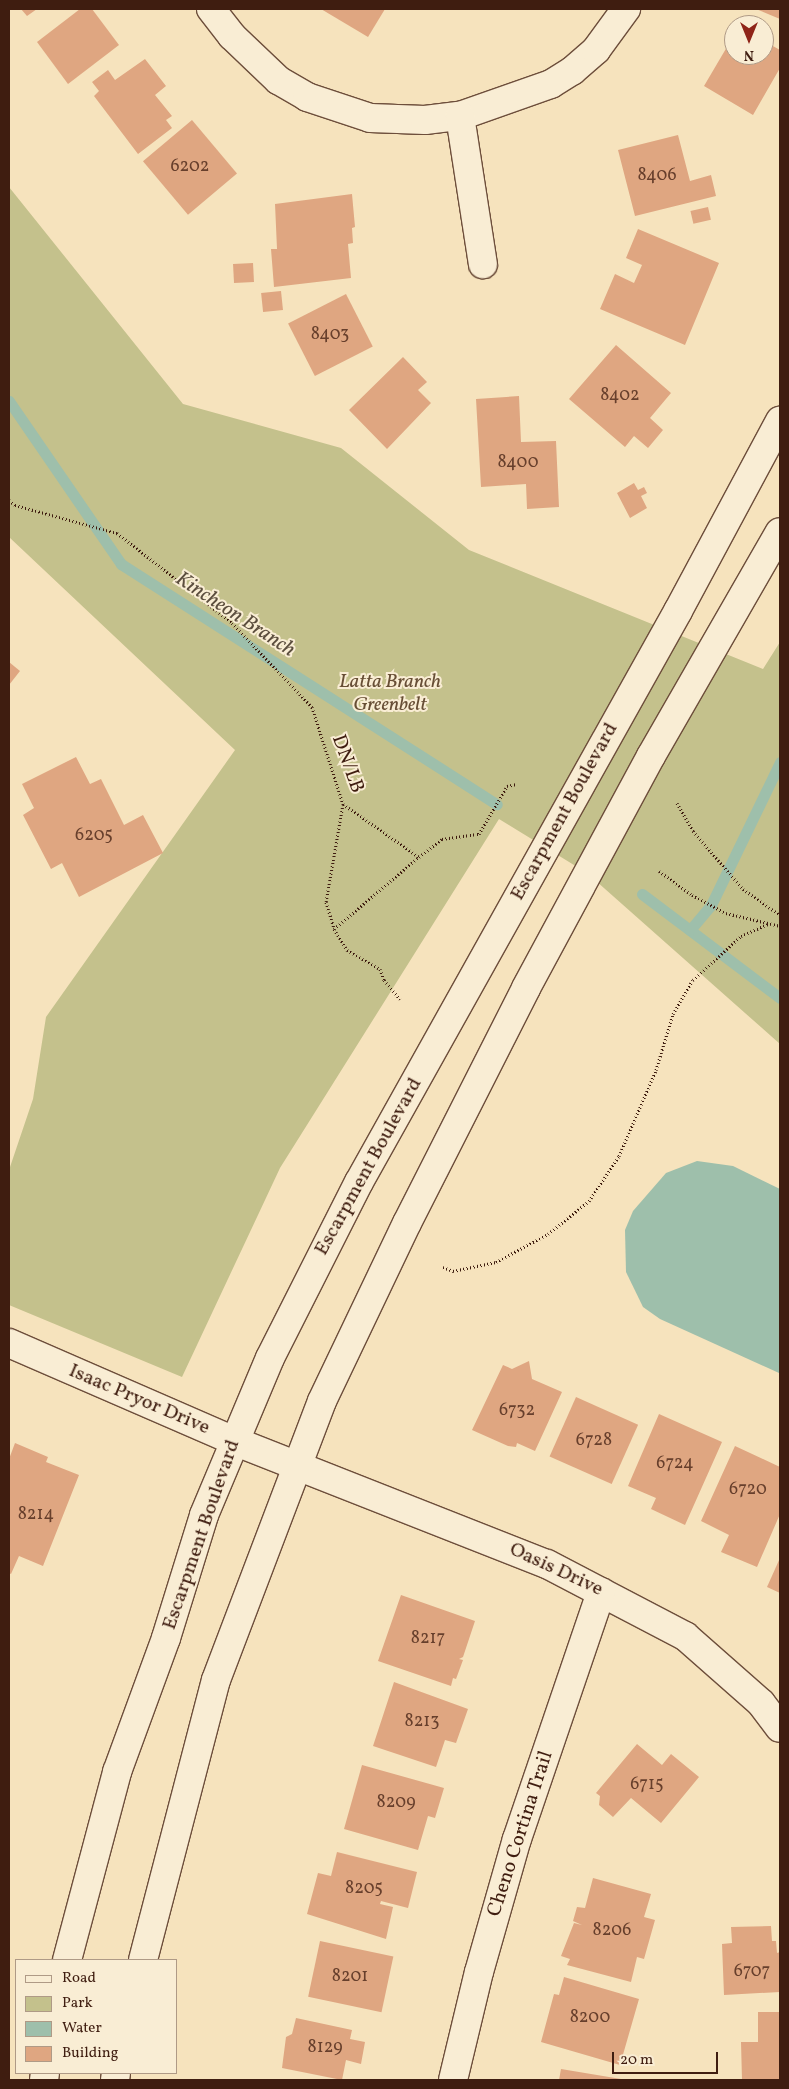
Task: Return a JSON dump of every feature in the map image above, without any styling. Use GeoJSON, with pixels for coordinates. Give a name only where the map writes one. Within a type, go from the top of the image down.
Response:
{"type":"FeatureCollection","features":[{"type":"Feature","properties":{"kind":"main road"},"geometry":{"type":"LineString","coordinates":[[211,9],[232,36],[271,74],[307,97],[370,118],[425,120],[460,116],[522,96],[572,71],[596,50],[626,9]]}},
{"type":"Feature","properties":{"kind":"main road"},"geometry":{"type":"LineString","coordinates":[[460,116],[483,264]]}},
{"type":"Feature","properties":{"kind":"main road","name":"Escarpment Boulevard"},"geometry":{"type":"LineString","coordinates":[[67,1959],[117,1772],[166,1638],[204,1515],[234,1441],[299,1299],[354,1190],[780,421]]}},
{"type":"Feature","properties":{"kind":"main road"},"geometry":{"type":"LineString","coordinates":[[142,1959],[216,1680],[322,1400],[349,1341],[526,988],[651,756],[780,532]]}},
{"type":"Feature","properties":{"kind":"main road","name":"Isaac Pryor Drive"},"geometry":{"type":"LineString","coordinates":[[9,1343],[234,1441],[298,1466]]}},
{"type":"Feature","properties":{"kind":"main road","name":"Oasis Drive"},"geometry":{"type":"LineString","coordinates":[[298,1466],[471,1532],[601,1592],[685,1636],[761,1703],[780,1728]]}},
{"type":"Feature","properties":{"kind":"main road","name":"Cheno Cortina Trail"},"geometry":{"type":"LineString","coordinates":[[453,2080],[478,1972],[517,1838],[601,1592]]}},
{"type":"Feature","properties":{"kind":"path","name":"DN/LB"},"geometry":{"type":"LineString","coordinates":[[9,500],[15,505],[117,533],[232,624],[312,707],[343,804],[419,857]]}},
{"type":"Feature","properties":{"kind":"path"},"geometry":{"type":"LineString","coordinates":[[334,929],[442,839],[479,834],[507,786],[517,784]]}},
{"type":"Feature","properties":{"kind":"path"},"geometry":{"type":"LineString","coordinates":[[678,803],[693,831],[743,889],[780,915]]}},
{"type":"Feature","properties":{"kind":"path"},"geometry":{"type":"LineString","coordinates":[[343,804],[326,902],[334,929],[347,950],[380,968],[384,980],[400,999]]}},
{"type":"Feature","properties":{"kind":"path"},"geometry":{"type":"LineString","coordinates":[[660,871],[692,895],[726,914],[780,926]]}},
{"type":"Feature","properties":{"kind":"path"},"geometry":{"type":"LineString","coordinates":[[443,1267],[453,1271],[496,1262],[548,1234],[588,1201],[619,1156],[656,1070],[673,1014],[693,980],[741,936],[768,924]]}},
{"type":"Feature","properties":{"kind":"green space","name":"Latta Branch Greenbelt"},"geometry":{"type":"Polygon","coordinates":[[[9,187],[183,404],[341,448],[469,550],[763,669],[780,642],[780,1044],[587,873],[499,819],[280,1168],[182,1377],[9,1305],[9,1170],[33,1099],[46,1017],[235,750],[9,537],[9,187]]]}},
{"type":"Feature","properties":{"kind":"water"},"geometry":{"type":"Polygon","coordinates":[[[697,1161],[733,1166],[780,1189],[779,1373],[660,1319],[643,1307],[626,1272],[625,1230],[633,1211],[666,1173],[697,1161]]]}},
{"type":"Feature","properties":{"kind":"building"},"geometry":{"type":"Polygon","coordinates":[[[21,9],[37,9],[27,16],[21,9]]]}},
{"type":"Feature","properties":{"kind":"building"},"geometry":{"type":"Polygon","coordinates":[[[80,9],[92,9],[119,45],[68,84],[37,42],[80,9]]]}},
{"type":"Feature","properties":{"kind":"building"},"geometry":{"type":"Polygon","coordinates":[[[321,9],[385,9],[368,37],[321,9]]]}},
{"type":"Feature","properties":{"kind":"building"},"geometry":{"type":"Polygon","coordinates":[[[756,9],[780,9],[780,19],[756,9]]]}},
{"type":"Feature","properties":{"kind":"building"},"geometry":{"type":"Polygon","coordinates":[[[774,47],[780,50],[780,68],[753,115],[704,86],[724,52],[724,65],[774,65],[774,47]]]}},
{"type":"Feature","properties":{"kind":"building"},"geometry":{"type":"Polygon","coordinates":[[[145,59],[166,86],[155,95],[172,116],[166,120],[172,128],[138,154],[94,96],[99,91],[92,82],[108,70],[115,80],[145,59]]]}},
{"type":"Feature","properties":{"kind":"building"},"geometry":{"type":"Polygon","coordinates":[[[192,120],[237,174],[188,215],[143,161],[192,120]]]}},
{"type":"Feature","properties":{"kind":"building"},"geometry":{"type":"Polygon","coordinates":[[[678,135],[690,181],[711,175],[716,196],[635,216],[618,150],[678,135]]]}},
{"type":"Feature","properties":{"kind":"building"},"geometry":{"type":"Polygon","coordinates":[[[352,194],[355,227],[352,228],[353,243],[348,244],[351,278],[274,287],[271,249],[277,249],[275,204],[352,194]]]}},
{"type":"Feature","properties":{"kind":"building"},"geometry":{"type":"Polygon","coordinates":[[[708,207],[711,220],[693,224],[690,211],[708,207]]]}},
{"type":"Feature","properties":{"kind":"building"},"geometry":{"type":"Polygon","coordinates":[[[638,229],[719,263],[685,345],[600,309],[615,274],[634,283],[642,265],[626,258],[638,229]]]}},
{"type":"Feature","properties":{"kind":"building"},"geometry":{"type":"Polygon","coordinates":[[[253,263],[254,282],[234,283],[233,264],[253,263]]]}},
{"type":"Feature","properties":{"kind":"building"},"geometry":{"type":"Polygon","coordinates":[[[281,291],[283,310],[263,312],[261,293],[281,291]]]}},
{"type":"Feature","properties":{"kind":"building"},"geometry":{"type":"Polygon","coordinates":[[[346,294],[373,347],[315,376],[288,324],[346,294]]]}},
{"type":"Feature","properties":{"kind":"building"},"geometry":{"type":"Polygon","coordinates":[[[616,345],[671,393],[650,418],[663,430],[648,448],[634,436],[625,447],[569,399],[616,345]]]}},
{"type":"Feature","properties":{"kind":"building"},"geometry":{"type":"Polygon","coordinates":[[[403,357],[427,382],[418,390],[431,403],[387,449],[349,410],[403,357]]]}},
{"type":"Feature","properties":{"kind":"building"},"geometry":{"type":"Polygon","coordinates":[[[519,396],[521,442],[556,441],[559,507],[527,509],[526,484],[481,487],[476,399],[519,396]]]}},
{"type":"Feature","properties":{"kind":"building"},"geometry":{"type":"Polygon","coordinates":[[[634,483],[638,490],[644,487],[647,493],[641,496],[647,508],[630,518],[617,493],[634,483]]]}},
{"type":"Feature","properties":{"kind":"building"},"geometry":{"type":"Polygon","coordinates":[[[9,662],[20,671],[9,685],[9,662]]]}},
{"type":"Feature","properties":{"kind":"building"},"geometry":{"type":"Polygon","coordinates":[[[76,757],[90,784],[101,779],[124,825],[143,815],[163,853],[79,897],[62,863],[51,869],[23,815],[34,808],[22,784],[76,757]]]}},
{"type":"Feature","properties":{"kind":"building"},"geometry":{"type":"Polygon","coordinates":[[[529,1361],[532,1379],[562,1392],[535,1451],[517,1443],[516,1447],[508,1446],[472,1430],[503,1365],[512,1369],[529,1361]]]}},
{"type":"Feature","properties":{"kind":"building"},"geometry":{"type":"Polygon","coordinates":[[[576,1397],[638,1425],[612,1484],[550,1456],[576,1397]]]}},
{"type":"Feature","properties":{"kind":"building"},"geometry":{"type":"Polygon","coordinates":[[[659,1414],[722,1442],[685,1525],[651,1509],[656,1498],[628,1486],[659,1414]]]}},
{"type":"Feature","properties":{"kind":"building"},"geometry":{"type":"Polygon","coordinates":[[[15,1443],[48,1457],[46,1462],[79,1475],[43,1566],[19,1556],[11,1574],[9,1573],[9,1459],[15,1443]]]}},
{"type":"Feature","properties":{"kind":"building"},"geometry":{"type":"Polygon","coordinates":[[[735,1446],[780,1467],[780,1514],[757,1567],[721,1552],[729,1535],[701,1521],[735,1446]]]}},
{"type":"Feature","properties":{"kind":"building"},"geometry":{"type":"Polygon","coordinates":[[[780,1558],[780,1593],[767,1587],[780,1558]]]}},
{"type":"Feature","properties":{"kind":"building"},"geometry":{"type":"Polygon","coordinates":[[[401,1595],[475,1621],[463,1657],[459,1659],[463,1660],[456,1679],[453,1678],[451,1686],[378,1661],[401,1595]]]}},
{"type":"Feature","properties":{"kind":"building"},"geometry":{"type":"Polygon","coordinates":[[[394,1682],[468,1709],[456,1743],[445,1740],[436,1767],[373,1746],[394,1682]]]}},
{"type":"Feature","properties":{"kind":"building"},"geometry":{"type":"Polygon","coordinates":[[[637,1744],[662,1765],[671,1754],[699,1777],[661,1823],[631,1798],[613,1817],[599,1805],[600,1796],[596,1793],[637,1744]]]}},
{"type":"Feature","properties":{"kind":"building"},"geometry":{"type":"Polygon","coordinates":[[[362,1765],[444,1788],[435,1818],[428,1816],[418,1850],[344,1829],[362,1765]]]}},
{"type":"Feature","properties":{"kind":"building"},"geometry":{"type":"Polygon","coordinates":[[[337,1852],[417,1872],[408,1908],[381,1901],[380,1904],[393,1907],[386,1939],[307,1914],[318,1873],[331,1876],[337,1852]]]}},
{"type":"Feature","properties":{"kind":"building"},"geometry":{"type":"Polygon","coordinates":[[[593,1878],[651,1894],[644,1917],[655,1920],[644,1959],[637,1957],[631,1982],[567,1965],[570,1959],[561,1956],[574,1923],[582,1925],[573,1921],[577,1907],[585,1908],[593,1878]]]}},
{"type":"Feature","properties":{"kind":"building"},"geometry":{"type":"Polygon","coordinates":[[[771,1926],[772,1941],[776,1941],[777,1953],[780,1952],[780,1992],[724,1995],[722,1944],[732,1943],[731,1927],[771,1926]]]}},
{"type":"Feature","properties":{"kind":"building"},"geometry":{"type":"Polygon","coordinates":[[[320,1941],[393,1957],[382,2012],[308,1997],[320,1941]]]}},
{"type":"Feature","properties":{"kind":"building"},"geometry":{"type":"Polygon","coordinates":[[[564,1977],[639,1999],[620,2065],[541,2042],[554,1994],[559,1995],[564,1977]]]}},
{"type":"Feature","properties":{"kind":"building"},"geometry":{"type":"Polygon","coordinates":[[[758,2012],[780,2012],[780,2080],[742,2080],[741,2042],[758,2042],[758,2012]]]}},
{"type":"Feature","properties":{"kind":"building"},"geometry":{"type":"Polygon","coordinates":[[[296,2018],[352,2030],[350,2039],[365,2042],[361,2064],[346,2060],[342,2080],[282,2068],[286,2037],[292,2034],[296,2018]]]}},
{"type":"Feature","properties":{"kind":"building"},"geometry":{"type":"Polygon","coordinates":[[[561,2069],[621,2079],[621,2080],[559,2080],[561,2069]]]}},
{"type":"Feature","properties":{"kind":"waterway","name":"Kincheon Branch"},"geometry":{"type":"LineString","coordinates":[[9,401],[121,564],[497,804]]}},
{"type":"Feature","properties":{"kind":"waterway"},"geometry":{"type":"LineString","coordinates":[[690,930],[711,905],[780,762]]}},
{"type":"Feature","properties":{"kind":"waterway","name":"Kincheon Branch"},"geometry":{"type":"LineString","coordinates":[[642,894],[780,998]]}}]}
